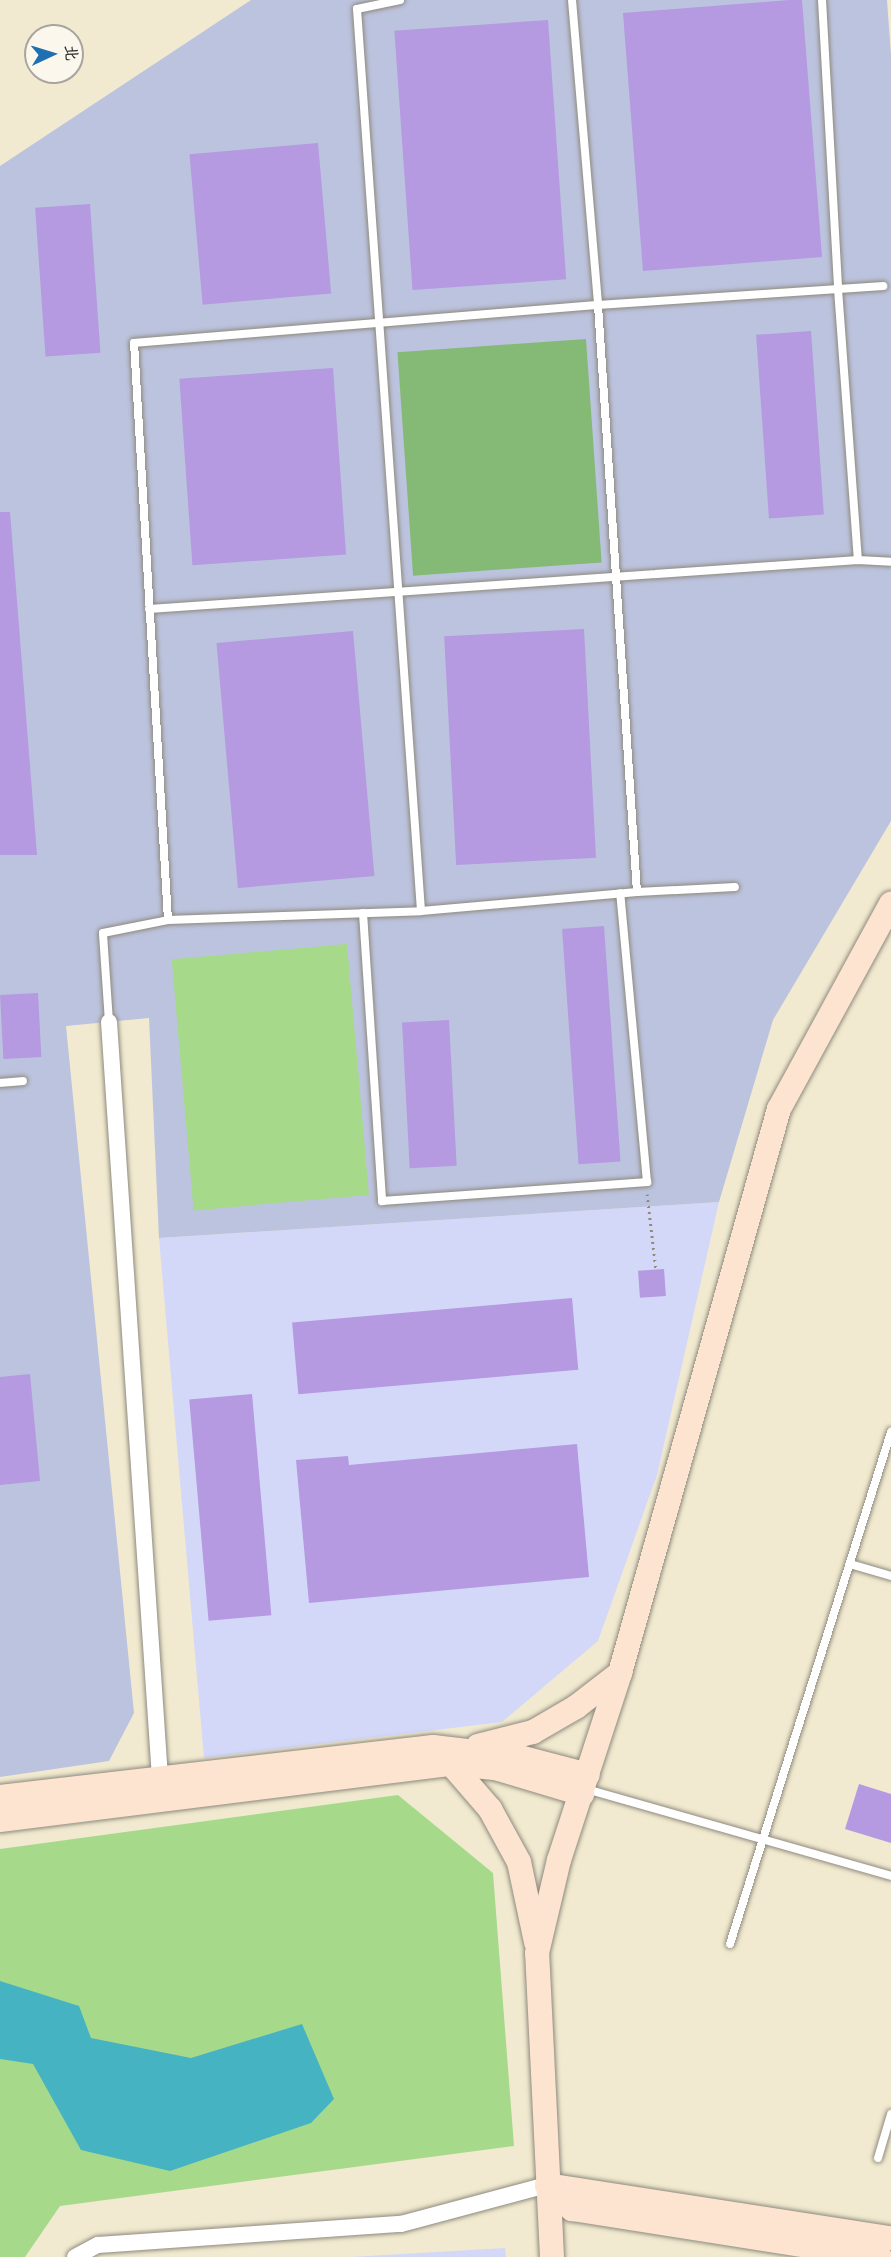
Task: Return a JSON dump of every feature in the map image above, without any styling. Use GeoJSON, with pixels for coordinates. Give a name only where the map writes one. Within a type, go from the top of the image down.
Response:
{"type":"FeatureCollection","features":[{"type":"Feature","properties":{"kind":"street"},"geometry":{"type":"LineString","coordinates":[[537,1953],[559,1860],[621,1673],[779,1109],[891,904]]}},
{"type":"Feature","properties":{"kind":"street"},"geometry":{"type":"LineString","coordinates":[[109,1022],[160,1778]]}},
{"type":"Feature","properties":{"kind":"street"},"geometry":{"type":"LineString","coordinates":[[0,1820],[458,1757],[533,1732],[576,1707],[621,1673]]}},
{"type":"Feature","properties":{"kind":"street"},"geometry":{"type":"LineString","coordinates":[[0,1797],[433,1747],[495,1768],[584,1786]]}},
{"type":"Feature","properties":{"kind":"street"},"geometry":{"type":"LineString","coordinates":[[458,1757],[519,1862],[533,1918],[537,1953],[552,2257]]}},
{"type":"Feature","properties":{"kind":"street"},"geometry":{"type":"LineString","coordinates":[[547,2185],[572,2209],[880,2257]]}},
{"type":"Feature","properties":{"kind":"street"},"geometry":{"type":"LineString","coordinates":[[75,2257],[98,2245],[401,2224],[547,2185],[891,2238]]}},
{"type":"Feature","properties":{"kind":"lane"},"geometry":{"type":"LineString","coordinates":[[400,0],[357,9],[421,911]]}},
{"type":"Feature","properties":{"kind":"lane"},"geometry":{"type":"LineString","coordinates":[[572,0],[598,306],[637,892]]}},
{"type":"Feature","properties":{"kind":"lane"},"geometry":{"type":"LineString","coordinates":[[822,0],[838,289],[858,560]]}},
{"type":"Feature","properties":{"kind":"lane"},"geometry":{"type":"LineString","coordinates":[[168,920],[134,343],[883,286]]}},
{"type":"Feature","properties":{"kind":"lane"},"geometry":{"type":"LineString","coordinates":[[149,609],[617,575],[858,560],[891,562]]}},
{"type":"Feature","properties":{"kind":"lane"},"geometry":{"type":"LineString","coordinates":[[109,1022],[103,933],[168,920],[421,911],[620,893],[735,887]]}},
{"type":"Feature","properties":{"kind":"lane"},"geometry":{"type":"LineString","coordinates":[[363,913],[382,1201],[647,1182],[620,893]]}},
{"type":"Feature","properties":{"kind":"lane"},"geometry":{"type":"LineString","coordinates":[[0,1083],[23,1081]]}},
{"type":"Feature","properties":{"kind":"lane"},"geometry":{"type":"LineString","coordinates":[[730,1944],[891,1432]]}},
{"type":"Feature","properties":{"kind":"lane"},"geometry":{"type":"LineString","coordinates":[[850,1564],[891,1576]]}},
{"type":"Feature","properties":{"kind":"lane"},"geometry":{"type":"LineString","coordinates":[[584,1786],[891,1876]]}},
{"type":"Feature","properties":{"kind":"lane"},"geometry":{"type":"LineString","coordinates":[[878,2158],[891,2114]]}},
{"type":"Feature","properties":{"kind":"path"},"geometry":{"type":"LineString","coordinates":[[647,1199],[656,1270]]}},
{"type":"Feature","properties":{"kind":"shaded area"},"geometry":{"type":"Polygon","coordinates":[[[251,0],[887,0],[891,55],[891,821],[773,1020],[719,1202],[159,1238],[149,1018],[66,1026],[134,1713],[109,1761],[0,1777],[0,166],[251,0]]]}},
{"type":"Feature","properties":{"kind":"shaded area"},"geometry":{"type":"Polygon","coordinates":[[[719,1202],[657,1475],[598,1641],[502,1722],[204,1758],[159,1238],[719,1202]]]}},
{"type":"Feature","properties":{"kind":"shaded area"},"geometry":{"type":"Polygon","coordinates":[[[505,2248],[506,2257],[350,2257],[505,2248]]]}},
{"type":"Feature","properties":{"kind":"green space"},"geometry":{"type":"Polygon","coordinates":[[[586,339],[602,562],[413,576],[397,352],[586,339]]]}},
{"type":"Feature","properties":{"kind":"green space"},"geometry":{"type":"Polygon","coordinates":[[[347,944],[369,1195],[194,1210],[172,959],[347,944]]]}},
{"type":"Feature","properties":{"kind":"green space"},"geometry":{"type":"Polygon","coordinates":[[[398,1795],[493,1873],[514,2146],[60,2206],[25,2257],[0,2257],[0,1849],[398,1795]]]}},
{"type":"Feature","properties":{"kind":"water"},"geometry":{"type":"Polygon","coordinates":[[[0,1981],[79,2006],[91,2038],[191,2058],[302,2024],[334,2099],[311,2123],[170,2171],[81,2150],[33,2064],[0,2059],[0,1981]]]}},
{"type":"Feature","properties":{"kind":"building"},"geometry":{"type":"Polygon","coordinates":[[[802,0],[822,257],[643,271],[623,13],[802,0]]]}},
{"type":"Feature","properties":{"kind":"building"},"geometry":{"type":"Polygon","coordinates":[[[548,20],[566,279],[413,290],[394,31],[548,20]]]}},
{"type":"Feature","properties":{"kind":"building"},"geometry":{"type":"Polygon","coordinates":[[[318,143],[331,293],[203,305],[189,154],[318,143]]]}},
{"type":"Feature","properties":{"kind":"building"},"geometry":{"type":"Polygon","coordinates":[[[90,204],[100,353],[46,356],[35,208],[90,204]]]}},
{"type":"Feature","properties":{"kind":"building"},"geometry":{"type":"Polygon","coordinates":[[[811,331],[824,515],[769,518],[756,335],[811,331]]]}},
{"type":"Feature","properties":{"kind":"building"},"geometry":{"type":"Polygon","coordinates":[[[333,368],[346,555],[192,565],[179,379],[333,368]]]}},
{"type":"Feature","properties":{"kind":"building"},"geometry":{"type":"Polygon","coordinates":[[[0,512],[10,512],[37,855],[0,855],[0,512]]]}},
{"type":"Feature","properties":{"kind":"building"},"geometry":{"type":"Polygon","coordinates":[[[584,629],[596,858],[456,865],[444,636],[584,629]]]}},
{"type":"Feature","properties":{"kind":"building"},"geometry":{"type":"Polygon","coordinates":[[[353,631],[374,876],[238,888],[217,643],[353,631]]]}},
{"type":"Feature","properties":{"kind":"building"},"geometry":{"type":"Polygon","coordinates":[[[604,926],[620,1161],[579,1164],[562,929],[604,926]]]}},
{"type":"Feature","properties":{"kind":"building"},"geometry":{"type":"Polygon","coordinates":[[[38,993],[41,1057],[3,1059],[0,995],[38,993]]]}},
{"type":"Feature","properties":{"kind":"building"},"geometry":{"type":"Polygon","coordinates":[[[449,1020],[457,1166],[410,1168],[402,1022],[449,1020]]]}},
{"type":"Feature","properties":{"kind":"building"},"geometry":{"type":"Polygon","coordinates":[[[664,1269],[666,1296],[640,1298],[638,1271],[664,1269]]]}},
{"type":"Feature","properties":{"kind":"building"},"geometry":{"type":"Polygon","coordinates":[[[572,1298],[578,1370],[298,1394],[292,1322],[572,1298]]]}},
{"type":"Feature","properties":{"kind":"building"},"geometry":{"type":"Polygon","coordinates":[[[30,1374],[40,1481],[0,1485],[0,1377],[30,1374]]]}},
{"type":"Feature","properties":{"kind":"building"},"geometry":{"type":"Polygon","coordinates":[[[252,1394],[271,1615],[209,1621],[189,1399],[252,1394]]]}},
{"type":"Feature","properties":{"kind":"building"},"geometry":{"type":"Polygon","coordinates":[[[577,1444],[589,1577],[309,1603],[296,1460],[348,1456],[349,1465],[577,1444]]]}},
{"type":"Feature","properties":{"kind":"building"},"geometry":{"type":"Polygon","coordinates":[[[859,1784],[891,1794],[891,1843],[845,1829],[859,1784]]]}}]}
